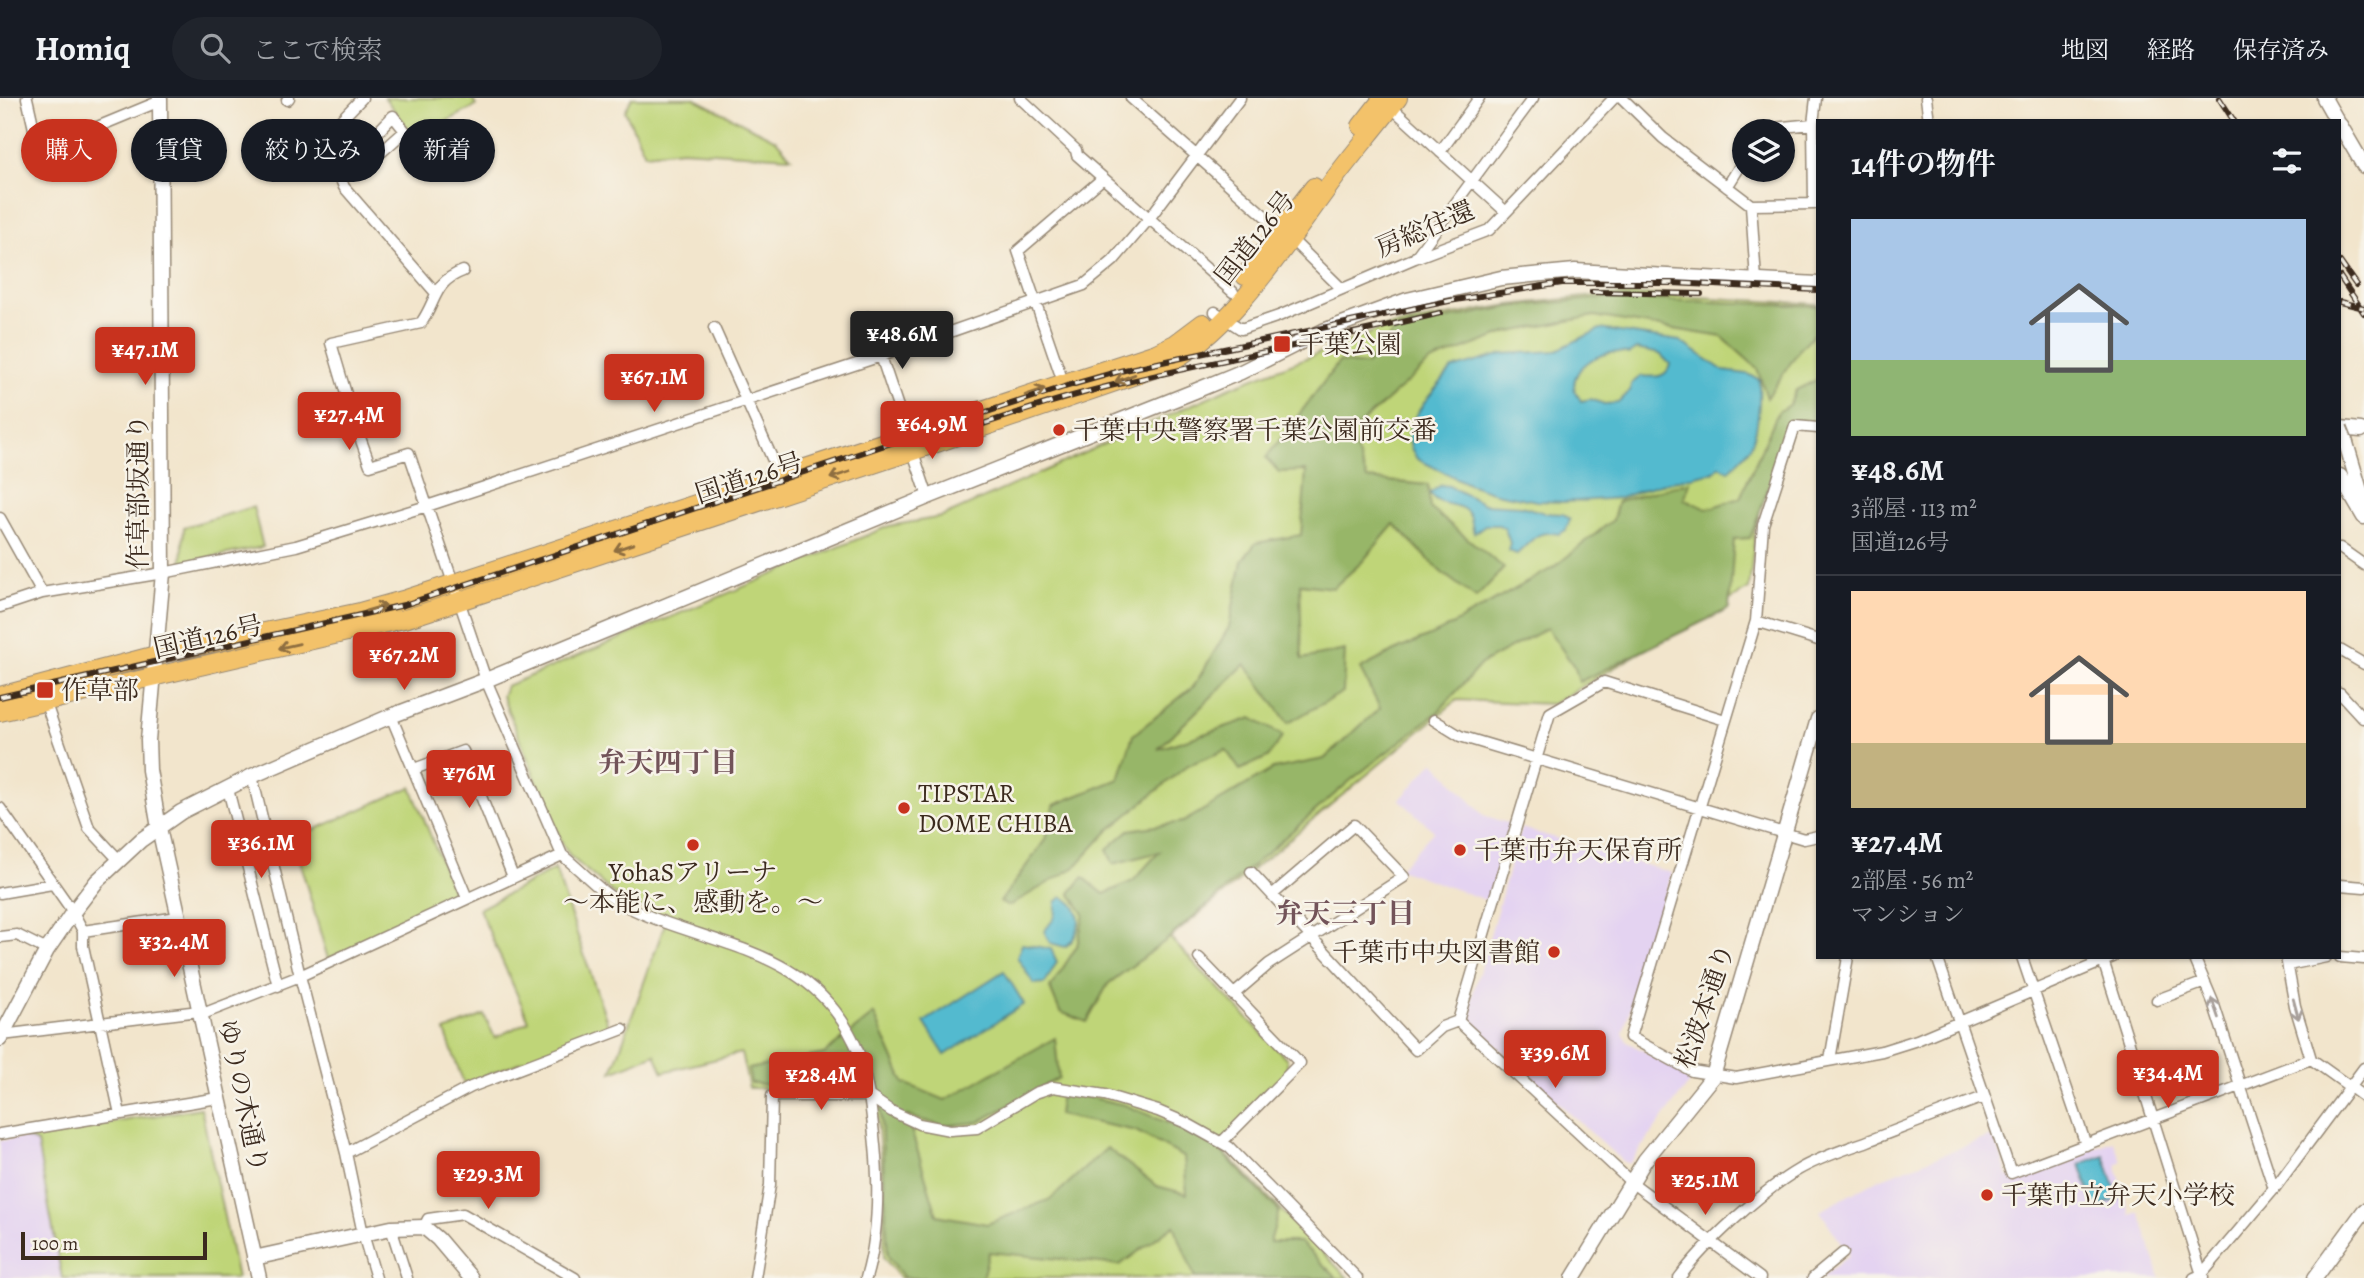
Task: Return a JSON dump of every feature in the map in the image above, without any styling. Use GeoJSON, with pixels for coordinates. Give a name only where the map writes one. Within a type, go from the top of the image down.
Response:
{"type":"FeatureCollection","features":[{"type":"Feature","properties":{"kind":"highway","name":"国道126号"},"geometry":{"type":"LineString","coordinates":[[0,712],[365,629],[459,601],[909,444],[1162,366],[1186,352],[1220,315],[1335,177],[1387,100]]}},
{"type":"Feature","properties":{"kind":"highway","name":"国道126号"},"geometry":{"type":"LineString","coordinates":[[0,696],[156,655],[360,612],[454,584],[780,476],[909,444],[1063,382],[1156,353],[1220,315],[1233,292],[1286,235]]}},
{"type":"Feature","properties":{"kind":"street"},"geometry":{"type":"LineString","coordinates":[[27,98],[39,151],[160,99]]}},
{"type":"Feature","properties":{"kind":"street"},"geometry":{"type":"LineString","coordinates":[[342,119],[362,98]]}},
{"type":"Feature","properties":{"kind":"street"},"geometry":{"type":"LineString","coordinates":[[1020,98],[1076,150],[1077,155],[1102,179],[1233,292]]}},
{"type":"Feature","properties":{"kind":"street"},"geometry":{"type":"LineString","coordinates":[[1131,98],[1286,235],[1342,289]]}},
{"type":"Feature","properties":{"kind":"street"},"geometry":{"type":"LineString","coordinates":[[0,607],[42,593],[163,573],[296,546],[427,506],[881,356],[1084,285],[1113,261],[1148,220],[1240,98]]}},
{"type":"Feature","properties":{"kind":"street"},"geometry":{"type":"LineString","coordinates":[[1440,152],[1479,98]]}},
{"type":"Feature","properties":{"kind":"street"},"geometry":{"type":"LineString","coordinates":[[1415,258],[1533,98]]}},
{"type":"Feature","properties":{"kind":"street","name":"房総往還"},"geometry":{"type":"LineString","coordinates":[[1220,315],[1241,329],[1489,230],[1614,98]]}},
{"type":"Feature","properties":{"kind":"street"},"geometry":{"type":"LineString","coordinates":[[1622,98],[1663,138],[1751,205],[1814,204],[1813,124],[1816,98]]}},
{"type":"Feature","properties":{"kind":"street"},"geometry":{"type":"LineString","coordinates":[[1926,98],[1928,119]]}},
{"type":"Feature","properties":{"kind":"street"},"geometry":{"type":"LineString","coordinates":[[2324,98],[2337,119]]}},
{"type":"Feature","properties":{"kind":"street","name":"作草部坂通り"},"geometry":{"type":"LineString","coordinates":[[154,676],[163,573],[160,99]]}},
{"type":"Feature","properties":{"kind":"street"},"geometry":{"type":"LineString","coordinates":[[1387,100],[1506,212]]}},
{"type":"Feature","properties":{"kind":"street"},"geometry":{"type":"LineString","coordinates":[[385,124],[393,116],[405,131],[385,149]]}},
{"type":"Feature","properties":{"kind":"street"},"geometry":{"type":"LineString","coordinates":[[1795,126],[1813,124]]}},
{"type":"Feature","properties":{"kind":"street"},"geometry":{"type":"LineString","coordinates":[[2341,126],[2364,166]]}},
{"type":"Feature","properties":{"kind":"street"},"geometry":{"type":"LineString","coordinates":[[1063,382],[1018,251],[1102,179]]}},
{"type":"Feature","properties":{"kind":"street"},"geometry":{"type":"LineString","coordinates":[[1727,187],[1732,179]]}},
{"type":"Feature","properties":{"kind":"street"},"geometry":{"type":"LineString","coordinates":[[342,182],[435,292]]}},
{"type":"Feature","properties":{"kind":"street"},"geometry":{"type":"LineString","coordinates":[[1751,205],[1756,280]]}},
{"type":"Feature","properties":{"kind":"street"},"geometry":{"type":"LineString","coordinates":[[463,271],[444,282],[435,292],[421,323],[331,343],[370,465],[409,453],[486,680],[562,855],[621,904],[771,959],[811,986],[835,1011],[854,1041],[869,1096],[878,1197],[874,1252],[866,1278]]}},
{"type":"Feature","properties":{"kind":"street"},"geometry":{"type":"LineString","coordinates":[[1,1037],[47,950],[97,881],[118,859],[181,812],[252,776],[391,716],[486,680],[928,497],[1195,391],[1323,331],[1407,300],[1501,278],[1575,271],[1816,284]]}},
{"type":"Feature","properties":{"kind":"street"},"geometry":{"type":"LineString","coordinates":[[868,317],[928,497]]}},
{"type":"Feature","properties":{"kind":"street"},"geometry":{"type":"LineString","coordinates":[[713,328],[780,476]]}},
{"type":"Feature","properties":{"kind":"street"},"geometry":{"type":"LineString","coordinates":[[1816,428],[1795,426],[1763,526],[1755,621],[1630,1037],[1692,1071],[1736,1078],[1882,1051],[1917,1040],[2106,959],[2199,1277]]}},
{"type":"Feature","properties":{"kind":"street"},"geometry":{"type":"LineString","coordinates":[[2341,428],[2361,430]]}},
{"type":"Feature","properties":{"kind":"street"},"geometry":{"type":"LineString","coordinates":[[2341,430],[2364,504]]}},
{"type":"Feature","properties":{"kind":"street"},"geometry":{"type":"LineString","coordinates":[[2341,478],[2364,517]]}},
{"type":"Feature","properties":{"kind":"street"},"geometry":{"type":"LineString","coordinates":[[0,517],[42,593]]}},
{"type":"Feature","properties":{"kind":"street"},"geometry":{"type":"LineString","coordinates":[[2344,552],[2364,565]]}},
{"type":"Feature","properties":{"kind":"street"},"geometry":{"type":"LineString","coordinates":[[1755,621],[1816,639]]}},
{"type":"Feature","properties":{"kind":"street"},"geometry":{"type":"LineString","coordinates":[[2341,651],[2364,664]]}},
{"type":"Feature","properties":{"kind":"street","name":"ゆりの木通り"},"geometry":{"type":"LineString","coordinates":[[154,676],[148,740],[149,770],[159,828],[259,1278]]}},
{"type":"Feature","properties":{"kind":"street"},"geometry":{"type":"LineString","coordinates":[[1458,1021],[1550,713],[1604,682],[1725,720]]}},
{"type":"Feature","properties":{"kind":"street"},"geometry":{"type":"LineString","coordinates":[[2341,693],[2363,719]]}},
{"type":"Feature","properties":{"kind":"street"},"geometry":{"type":"LineString","coordinates":[[45,701],[89,828],[118,859]]}},
{"type":"Feature","properties":{"kind":"street"},"geometry":{"type":"LineString","coordinates":[[391,716],[467,898]]}},
{"type":"Feature","properties":{"kind":"street"},"geometry":{"type":"LineString","coordinates":[[1434,720],[1460,736],[1804,839],[1816,839]]}},
{"type":"Feature","properties":{"kind":"street","name":"松波本通り"},"geometry":{"type":"LineString","coordinates":[[1573,1278],[1647,1157],[1713,1076],[1816,726]]}},
{"type":"Feature","properties":{"kind":"street"},"geometry":{"type":"LineString","coordinates":[[414,769],[463,751],[513,877]]}},
{"type":"Feature","properties":{"kind":"street"},"geometry":{"type":"LineString","coordinates":[[252,776],[376,1278]]}},
{"type":"Feature","properties":{"kind":"street"},"geometry":{"type":"LineString","coordinates":[[228,789],[278,986]]}},
{"type":"Feature","properties":{"kind":"street"},"geometry":{"type":"LineString","coordinates":[[0,808],[73,912],[83,931],[83,946],[120,1114]]}},
{"type":"Feature","properties":{"kind":"street"},"geometry":{"type":"LineString","coordinates":[[1233,995],[1269,964],[1404,877],[1354,825],[1272,895]]}},
{"type":"Feature","properties":{"kind":"street"},"geometry":{"type":"LineString","coordinates":[[1,1037],[99,1023],[199,1013],[278,986],[562,855]]}},
{"type":"Feature","properties":{"kind":"street"},"geometry":{"type":"LineString","coordinates":[[1251,872],[1416,1050],[1442,1027],[1458,1021]]}},
{"type":"Feature","properties":{"kind":"street"},"geometry":{"type":"LineString","coordinates":[[0,892],[52,884]]}},
{"type":"Feature","properties":{"kind":"street"},"geometry":{"type":"LineString","coordinates":[[2341,884],[2364,887]]}},
{"type":"Feature","properties":{"kind":"street"},"geometry":{"type":"LineString","coordinates":[[83,931],[178,917]]}},
{"type":"Feature","properties":{"kind":"street"},"geometry":{"type":"LineString","coordinates":[[0,937],[17,935],[47,950]]}},
{"type":"Feature","properties":{"kind":"street"},"geometry":{"type":"LineString","coordinates":[[2341,957],[2364,959]]}},
{"type":"Feature","properties":{"kind":"street"},"geometry":{"type":"LineString","coordinates":[[1199,958],[1300,1063],[1222,1142]]}},
{"type":"Feature","properties":{"kind":"street"},"geometry":{"type":"LineString","coordinates":[[1830,1060],[1848,959]]}},
{"type":"Feature","properties":{"kind":"street"},"geometry":{"type":"LineString","coordinates":[[1938,959],[2011,1173],[2311,1059]]}},
{"type":"Feature","properties":{"kind":"street"},"geometry":{"type":"LineString","coordinates":[[2023,959],[2086,1145]]}},
{"type":"Feature","properties":{"kind":"street"},"geometry":{"type":"LineString","coordinates":[[2195,959],[2241,1085],[2274,1189]]}},
{"type":"Feature","properties":{"kind":"street"},"geometry":{"type":"LineString","coordinates":[[2306,959],[2287,961],[2295,1006],[2311,1059],[2364,1097]]}},
{"type":"Feature","properties":{"kind":"street"},"geometry":{"type":"LineString","coordinates":[[2157,1000],[2205,982]]}},
{"type":"Feature","properties":{"kind":"street"},"geometry":{"type":"LineString","coordinates":[[1458,1021],[1631,1182],[1760,1278]]}},
{"type":"Feature","properties":{"kind":"street"},"geometry":{"type":"LineString","coordinates":[[346,1153],[471,1087],[623,1029]]}},
{"type":"Feature","properties":{"kind":"street"},"geometry":{"type":"LineString","coordinates":[[2199,1277],[2274,1189],[2364,1068]]}},
{"type":"Feature","properties":{"kind":"street"},"geometry":{"type":"LineString","coordinates":[[755,1278],[770,1185],[772,1096],[869,1096],[891,1111],[919,1124],[960,1131],[977,1128],[1035,1093],[1053,1087],[1105,1094],[1158,1111],[1222,1142],[1357,1278]]}},
{"type":"Feature","properties":{"kind":"street"},"geometry":{"type":"LineString","coordinates":[[1679,1278],[1711,1241],[1796,1171],[1824,1157],[1984,1097]]}},
{"type":"Feature","properties":{"kind":"street"},"geometry":{"type":"LineString","coordinates":[[0,1134],[218,1098]]}},
{"type":"Feature","properties":{"kind":"street"},"geometry":{"type":"LineString","coordinates":[[2315,1278],[2364,1211]]}},
{"type":"Feature","properties":{"kind":"street"},"geometry":{"type":"LineString","coordinates":[[424,1227],[428,1219],[463,1214],[575,1278]]}},
{"type":"Feature","properties":{"kind":"street"},"geometry":{"type":"LineString","coordinates":[[254,1258],[391,1228],[424,1227],[471,1278]]}},
{"type":"Feature","properties":{"kind":"street"},"geometry":{"type":"LineString","coordinates":[[391,1228],[407,1278]]}},
{"type":"Feature","properties":{"kind":"street"},"geometry":{"type":"LineString","coordinates":[[1813,1278],[1843,1253]]}},
{"type":"Feature","properties":{"kind":"shaded area","name":"千葉市弁天保育所"},"geometry":{"type":"Polygon","coordinates":[[[1434,761],[1483,815],[1510,824],[1488,901],[1399,869],[1434,831],[1400,800],[1434,761]]]}},
{"type":"Feature","properties":{"kind":"shaded area"},"geometry":{"type":"Polygon","coordinates":[[[1521,828],[1672,873],[1623,1032],[1627,1042],[1693,1078],[1629,1164],[1622,1161],[1466,1018],[1521,828]]]}},
{"type":"Feature","properties":{"kind":"shaded area"},"geometry":{"type":"Polygon","coordinates":[[[201,1108],[237,1278],[0,1278],[0,1141],[201,1108]]]}},
{"type":"Feature","properties":{"kind":"shaded area","name":"千葉市立弁天小学校"},"geometry":{"type":"Polygon","coordinates":[[[1994,1135],[2008,1177],[2114,1141],[2121,1162],[2116,1165],[2130,1215],[2139,1212],[2160,1278],[1821,1278],[1849,1255],[1820,1211],[1879,1179],[1994,1135]]]}},
{"type":"Feature","properties":{"kind":"green space"},"geometry":{"type":"Polygon","coordinates":[[[385,98],[472,98],[476,106],[451,119],[401,119],[385,98]]]}},
{"type":"Feature","properties":{"kind":"green space"},"geometry":{"type":"Polygon","coordinates":[[[632,98],[694,98],[776,140],[791,157],[682,150],[645,154],[625,111],[632,98]]]}},
{"type":"Feature","properties":{"kind":"green space","name":"千葉公園"},"geometry":{"type":"Polygon","coordinates":[[[1604,295],[1661,295],[1816,304],[1816,423],[1790,420],[1763,498],[1755,532],[1749,589],[1552,704],[1457,700],[1170,938],[1287,1059],[1288,1071],[1219,1147],[1348,1278],[900,1278],[884,1258],[883,1190],[875,1091],[749,1088],[741,1053],[663,1072],[655,1054],[612,1072],[667,918],[620,899],[570,856],[561,841],[502,696],[506,686],[889,526],[942,517],[1231,387],[1386,327],[1509,305],[1604,295]]]}},
{"type":"Feature","properties":{"kind":"green space"},"geometry":{"type":"Polygon","coordinates":[[[1604,298],[1816,306],[1816,331],[1800,349],[1767,398],[1757,368],[1722,337],[1594,316],[1506,333],[1430,362],[1350,433],[1367,479],[1428,485],[1430,508],[1504,568],[1476,598],[1441,572],[1394,524],[1362,562],[1333,588],[1300,584],[1302,659],[1345,650],[1343,692],[1288,723],[1245,664],[1158,749],[1252,718],[1283,736],[1268,757],[1240,770],[1226,750],[1188,765],[1109,830],[1075,867],[1009,906],[1000,902],[1045,840],[1054,805],[1119,779],[1133,735],[1194,686],[1229,627],[1242,561],[1256,543],[1301,535],[1306,471],[1279,472],[1266,458],[1339,362],[1366,365],[1396,329],[1509,307],[1604,298]]]}},
{"type":"Feature","properties":{"kind":"green space"},"geometry":{"type":"Polygon","coordinates":[[[1816,380],[1816,426],[1792,424],[1750,538],[1734,539],[1729,609],[1579,682],[1575,668],[1547,628],[1481,664],[1438,712],[1351,780],[1164,942],[1108,984],[1087,1022],[1060,1012],[1050,988],[1077,946],[1084,914],[1070,893],[1083,877],[1104,894],[1133,881],[1159,852],[1113,864],[1107,849],[1129,830],[1183,822],[1273,769],[1324,759],[1380,708],[1360,669],[1439,632],[1554,567],[1613,520],[1618,501],[1690,482],[1684,499],[1707,509],[1740,498],[1778,412],[1790,404],[1796,390],[1816,380]]]}},
{"type":"Feature","properties":{"kind":"green space"},"geometry":{"type":"Polygon","coordinates":[[[347,402],[352,421],[327,428],[321,409],[347,402]]]}},
{"type":"Feature","properties":{"kind":"green space"},"geometry":{"type":"Polygon","coordinates":[[[253,507],[263,547],[182,563],[184,527],[253,507]]]}},
{"type":"Feature","properties":{"kind":"green space"},"geometry":{"type":"Polygon","coordinates":[[[411,787],[456,899],[328,959],[293,839],[411,787]]]}},
{"type":"Feature","properties":{"kind":"green space"},"geometry":{"type":"Polygon","coordinates":[[[555,869],[609,1028],[464,1084],[445,1031],[484,1015],[495,1038],[529,1021],[479,909],[555,869]]]}},
{"type":"Feature","properties":{"kind":"green space"},"geometry":{"type":"Polygon","coordinates":[[[874,1014],[904,1083],[945,1100],[1055,1038],[1059,1078],[979,1122],[943,1126],[907,1116],[937,1215],[987,1224],[1051,1199],[1107,1148],[1157,1186],[1187,1194],[1184,1157],[1136,1131],[1058,1115],[1061,1091],[1125,1105],[1211,1141],[1279,1211],[1270,1242],[1300,1242],[1337,1278],[1195,1278],[1174,1225],[1120,1265],[989,1252],[982,1278],[904,1278],[888,1256],[880,1095],[751,1083],[748,1069],[824,1054],[874,1014]]]}},
{"type":"Feature","properties":{"kind":"green space"},"geometry":{"type":"Polygon","coordinates":[[[201,1108],[237,1278],[62,1278],[37,1143],[25,1137],[201,1108]]]}},
{"type":"Feature","properties":{"kind":"water"},"geometry":{"type":"Polygon","coordinates":[[[1600,329],[1680,341],[1724,371],[1747,374],[1759,379],[1758,416],[1752,443],[1729,471],[1720,466],[1713,472],[1656,485],[1620,498],[1564,502],[1537,501],[1495,493],[1468,484],[1417,459],[1408,434],[1425,401],[1452,369],[1503,354],[1555,351],[1600,329]],[[1636,349],[1629,354],[1621,352],[1601,355],[1578,373],[1574,382],[1575,392],[1581,401],[1591,399],[1604,404],[1618,403],[1630,391],[1631,384],[1641,376],[1659,376],[1666,372],[1670,364],[1660,354],[1636,349]]]}},
{"type":"Feature","properties":{"kind":"water"},"geometry":{"type":"Polygon","coordinates":[[[1441,485],[1449,486],[1484,504],[1521,506],[1545,513],[1563,514],[1570,519],[1566,530],[1559,534],[1540,535],[1517,554],[1508,551],[1510,543],[1505,529],[1499,525],[1485,525],[1474,533],[1471,518],[1466,511],[1434,498],[1430,493],[1441,485]]]}},
{"type":"Feature","properties":{"kind":"water"},"geometry":{"type":"Polygon","coordinates":[[[1062,897],[1075,907],[1079,921],[1075,935],[1065,947],[1050,943],[1045,933],[1055,916],[1056,902],[1062,897]]]}},
{"type":"Feature","properties":{"kind":"water"},"geometry":{"type":"Polygon","coordinates":[[[1022,944],[1051,949],[1057,962],[1045,983],[1034,984],[1017,957],[1022,944]]]}},
{"type":"Feature","properties":{"kind":"water"},"geometry":{"type":"Polygon","coordinates":[[[1004,971],[1024,1004],[945,1055],[924,1022],[1004,971]]]}},
{"type":"Feature","properties":{"kind":"water"},"geometry":{"type":"Polygon","coordinates":[[[2104,1155],[2119,1199],[2095,1207],[2080,1164],[2104,1155]]]}},
{"type":"Feature","properties":{"kind":"railway"},"geometry":{"type":"LineString","coordinates":[[2219,98],[2233,119]]}},
{"type":"Feature","properties":{"kind":"railway"},"geometry":{"type":"LineString","coordinates":[[2341,263],[2356,285]]}},
{"type":"Feature","properties":{"kind":"railway"},"geometry":{"type":"LineString","coordinates":[[2341,278],[2364,313]]}},
{"type":"Feature","properties":{"kind":"railway"},"geometry":{"type":"LineString","coordinates":[[0,697],[404,605],[906,438],[1120,371],[1449,301],[1562,283],[1672,283],[1816,290]]}},
{"type":"Feature","properties":{"kind":"railway"},"geometry":{"type":"LineString","coordinates":[[1592,292],[1701,294]]}},
{"type":"Feature","properties":{"kind":"railway"},"geometry":{"type":"LineString","coordinates":[[2341,302],[2364,308]]}},
{"type":"Feature","properties":{"kind":"railway"},"geometry":{"type":"LineString","coordinates":[[928,442],[1102,388],[1440,313]]}},
{"type":"Feature","properties":{"kind":"place","name":"千葉公園"},"geometry":{"type":"Point","coordinates":[1282,344]}},
{"type":"Feature","properties":{"kind":"place","name":"千葉中央警察署千葉公園前交番"},"geometry":{"type":"Point","coordinates":[1059,430]}},
{"type":"Feature","properties":{"kind":"place","name":"作草部"},"geometry":{"type":"Point","coordinates":[45,690]}},
{"type":"Feature","properties":{"kind":"place","name":"TIPSTAR DOME CHIBA"},"geometry":{"type":"Point","coordinates":[904,808]}},
{"type":"Feature","properties":{"kind":"place","name":"YohaSアリーナ ～本能に、感動を。～"},"geometry":{"type":"Point","coordinates":[693,845]}},
{"type":"Feature","properties":{"kind":"place","name":"千葉市弁天保育所"},"geometry":{"type":"Point","coordinates":[1460,850]}},
{"type":"Feature","properties":{"kind":"place","name":"千葉市中央図書館"},"geometry":{"type":"Point","coordinates":[1554,952]}},
{"type":"Feature","properties":{"kind":"place","name":"千葉市立弁天小学校"},"geometry":{"type":"Point","coordinates":[1987,1195]}},
{"type":"Feature","properties":{"kind":"district","name":"弁天四丁目"},"geometry":{"type":"Point","coordinates":[668,763]}},
{"type":"Feature","properties":{"kind":"district","name":"弁天三丁目"},"geometry":{"type":"Point","coordinates":[1345,914]}}]}
